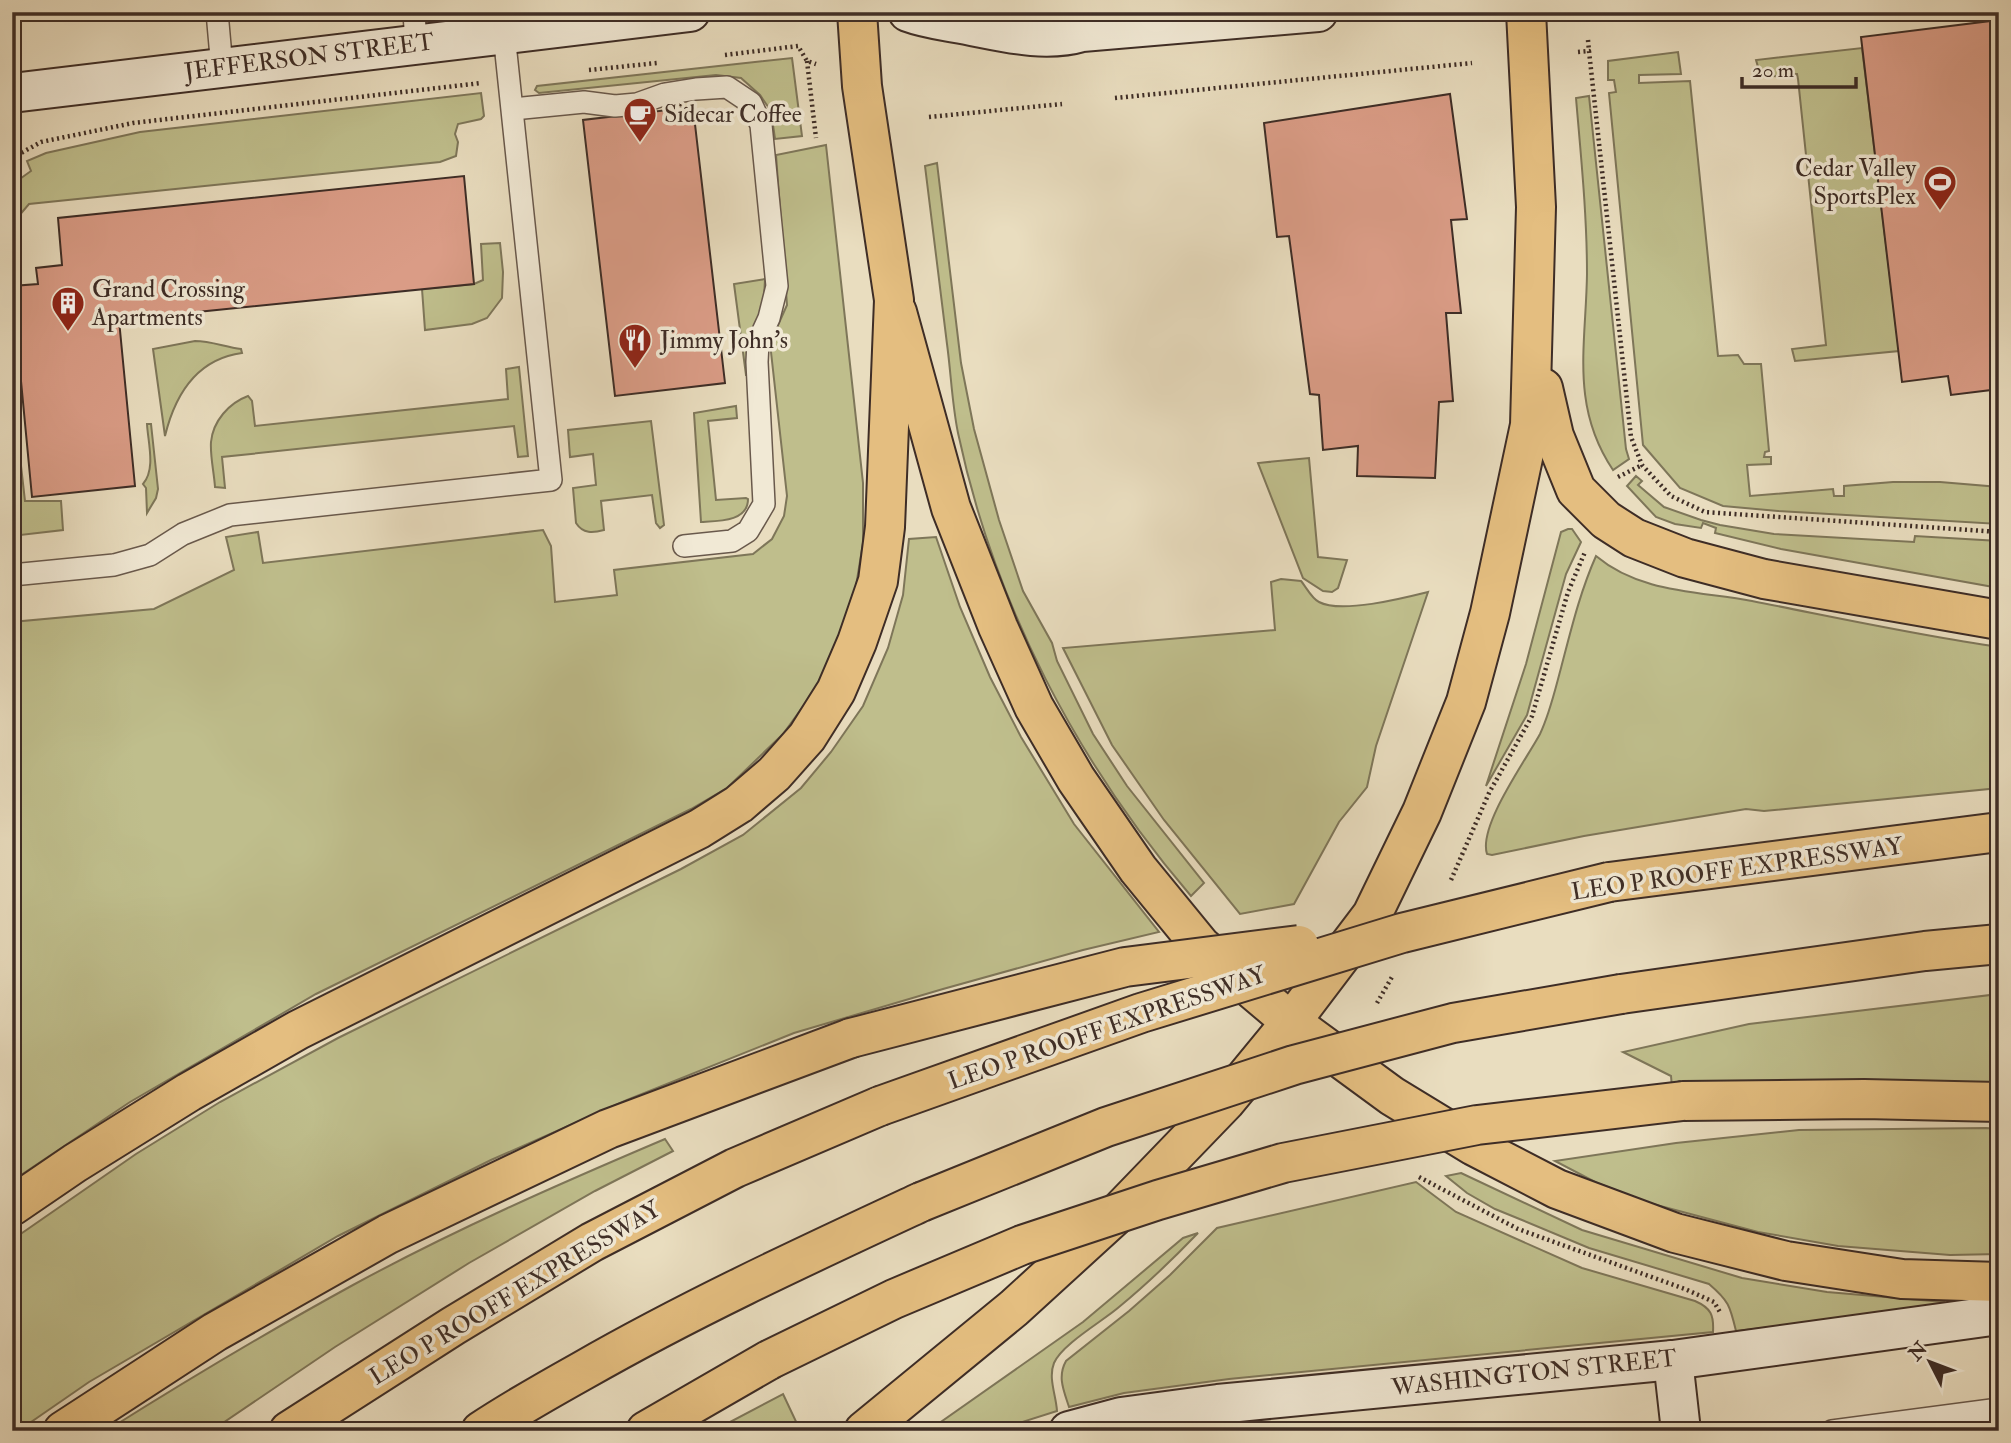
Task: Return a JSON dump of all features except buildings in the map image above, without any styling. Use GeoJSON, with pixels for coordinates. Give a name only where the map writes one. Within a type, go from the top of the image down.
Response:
{"type":"FeatureCollection","features":[{"type":"Feature","properties":{"kind":"main road","name":"JEFFERSON STREET"},"geometry":{"type":"LineString","coordinates":[[12,93],[222,68],[415,29],[504,34],[690,12]]}},
{"type":"Feature","properties":{"kind":"main road"},"geometry":{"type":"LineString","coordinates":[[857,12],[862,86],[894,300],[951,508],[998,627],[1034,707],[1076,779],[1138,869],[1201,946],[1291,1022],[1392,1097],[1474,1146],[1557,1189],[1675,1233],[1786,1261],[1902,1279],[1999,1282]]}},
{"type":"Feature","properties":{"kind":"main road"},"geometry":{"type":"LineString","coordinates":[[908,12],[925,19],[1014,35],[1069,36],[1082,22],[1297,13]]}},
{"type":"Feature","properties":{"kind":"main road"},"geometry":{"type":"LineString","coordinates":[[864,1431],[1014,1308],[1118,1213],[1226,1101],[1291,1022],[1372,915],[1422,813],[1466,702],[1493,599],[1530,425],[1536,207],[1527,12]]}},
{"type":"Feature","properties":{"kind":"main road"},"geometry":{"type":"LineString","coordinates":[[12,1206],[189,1091],[298,1030],[699,829],[739,804],[774,774],[807,737],[836,691],[857,642],[878,581],[886,527],[894,300]]}},
{"type":"Feature","properties":{"kind":"main road"},"geometry":{"type":"LineString","coordinates":[[1532,342],[1555,436],[1576,490],[1606,520],[1634,537],[1685,558],[1764,579],[1999,620]]}},
{"type":"Feature","properties":{"kind":"main road","name":"LEO P ROOFF EXPRESSWAY"},"geometry":{"type":"LineString","coordinates":[[289,1431],[442,1333],[592,1242],[735,1168],[880,1106],[1141,1013],[1402,933],[1609,883],[1999,832]]}},
{"type":"Feature","properties":{"kind":"main road"},"geometry":{"type":"LineString","coordinates":[[63,1431],[215,1332],[387,1234],[608,1129],[851,1038],[1125,967],[1402,933]]}},
{"type":"Feature","properties":{"kind":"main road"},"geometry":{"type":"LineString","coordinates":[[481,1431],[644,1336],[783,1266],[921,1202],[1106,1127],[1294,1065],[1452,1023],[1925,951],[1999,944]]}},
{"type":"Feature","properties":{"kind":"main road"},"geometry":{"type":"LineString","coordinates":[[646,1431],[769,1360],[894,1299],[1022,1245],[1158,1200],[1283,1163],[1477,1125],[1683,1101],[1864,1099],[1999,1102]]}},
{"type":"Feature","properties":{"kind":"main road","name":"WASHINGTON STREET"},"geometry":{"type":"LineString","coordinates":[[1069,1431],[1121,1417],[1218,1404],[1673,1360],[1999,1315]]}},
{"type":"Feature","properties":{"kind":"main road"},"geometry":{"type":"LineString","coordinates":[[1673,1360],[1681,1431]]}},
{"type":"Feature","properties":{"kind":"lane"},"geometry":{"type":"LineString","coordinates":[[217,12],[222,68]]}},
{"type":"Feature","properties":{"kind":"lane"},"geometry":{"type":"LineString","coordinates":[[12,575],[92,568],[126,562],[150,555],[183,534],[230,515],[551,480],[504,34]]}},
{"type":"Feature","properties":{"kind":"lane"},"geometry":{"type":"LineString","coordinates":[[513,109],[584,102],[615,106],[636,104],[665,94],[727,87],[751,103],[761,125],[777,286],[769,318],[758,342],[764,503],[748,531],[732,541],[684,546]]}},
{"type":"Feature","properties":{"kind":"lane"},"geometry":{"type":"LineString","coordinates":[[1832,1431],[1999,1409]]}},
{"type":"Feature","properties":{"kind":"path"},"geometry":{"type":"LineString","coordinates":[[1588,40],[1631,437],[1642,465],[1671,496],[1705,512],[1999,532]]}},
{"type":"Feature","properties":{"kind":"path"},"geometry":{"type":"LineString","coordinates":[[1578,52],[1589,51]]}},
{"type":"Feature","properties":{"kind":"path"},"geometry":{"type":"LineString","coordinates":[[807,61],[817,138]]}},
{"type":"Feature","properties":{"kind":"path"},"geometry":{"type":"LineString","coordinates":[[1115,99],[1472,63]]}},
{"type":"Feature","properties":{"kind":"path"},"geometry":{"type":"LineString","coordinates":[[12,158],[41,142],[132,123],[481,83]]}},
{"type":"Feature","properties":{"kind":"path"},"geometry":{"type":"LineString","coordinates":[[933,110],[932,117],[1062,104]]}},
{"type":"Feature","properties":{"kind":"path"},"geometry":{"type":"LineString","coordinates":[[1447,888],[1489,793],[1532,716],[1568,592],[1601,515],[1619,477],[1642,465]]}},
{"type":"Feature","properties":{"kind":"path"},"geometry":{"type":"LineString","coordinates":[[1375,1006],[1397,970]]}},
{"type":"Feature","properties":{"kind":"path"},"geometry":{"type":"LineString","coordinates":[[1410,1173],[1518,1229],[1685,1289],[1714,1303],[1724,1319],[1728,1352]]}},
{"type":"Feature","properties":{"kind":"shaded area"},"geometry":{"type":"Polygon","coordinates":[[[1862,48],[1899,351],[1795,361],[1792,349],[1826,345],[1798,79],[1797,74],[1766,75],[1758,67],[1756,60],[1862,48]]]}},
{"type":"Feature","properties":{"kind":"shaded area"},"geometry":{"type":"Polygon","coordinates":[[[1678,52],[1681,74],[1639,75],[1639,83],[1690,81],[1718,356],[1738,355],[1744,364],[1761,364],[1769,451],[1765,452],[1764,457],[1771,457],[1771,464],[1747,465],[1750,496],[1833,489],[1834,496],[1844,496],[1844,486],[1893,482],[1940,482],[1999,487],[1999,524],[1723,506],[1680,488],[1643,445],[1609,93],[1616,92],[1614,80],[1608,80],[1608,61],[1678,52]]]}},
{"type":"Feature","properties":{"kind":"shaded area"},"geometry":{"type":"Polygon","coordinates":[[[792,58],[802,136],[775,139],[771,111],[760,95],[741,78],[716,75],[539,93],[535,90],[537,86],[792,58]]]}},
{"type":"Feature","properties":{"kind":"shaded area"},"geometry":{"type":"Polygon","coordinates":[[[481,93],[484,116],[458,124],[455,134],[458,142],[456,156],[440,162],[29,204],[12,224],[12,176],[17,181],[31,171],[27,161],[46,153],[140,132],[481,93]]]}},
{"type":"Feature","properties":{"kind":"shaded area"},"geometry":{"type":"Polygon","coordinates":[[[1589,96],[1629,459],[1613,470],[1599,446],[1591,422],[1584,375],[1587,252],[1576,98],[1589,96]]]}},
{"type":"Feature","properties":{"kind":"shaded area"},"geometry":{"type":"Polygon","coordinates":[[[826,145],[863,483],[863,543],[855,592],[838,641],[815,690],[783,734],[727,788],[691,809],[316,994],[130,1102],[12,1181],[12,622],[154,609],[234,570],[226,537],[258,532],[263,563],[543,530],[551,546],[555,602],[617,595],[614,570],[753,554],[772,539],[784,516],[787,496],[770,343],[787,305],[776,155],[826,145]]]}},
{"type":"Feature","properties":{"kind":"shaded area"},"geometry":{"type":"Polygon","coordinates":[[[937,163],[961,363],[974,429],[999,520],[1023,591],[1052,643],[1057,661],[1093,734],[1127,786],[1204,883],[1191,896],[1112,792],[1077,737],[1018,620],[994,559],[974,497],[954,411],[925,166],[937,163]]]}},
{"type":"Feature","properties":{"kind":"shaded area"},"geometry":{"type":"Polygon","coordinates":[[[500,243],[502,298],[487,318],[472,324],[425,330],[422,289],[474,284],[483,280],[481,244],[500,243]]]}},
{"type":"Feature","properties":{"kind":"shaded area"},"geometry":{"type":"Polygon","coordinates":[[[765,279],[760,317],[746,345],[749,375],[746,375],[734,284],[765,279]]]}},
{"type":"Feature","properties":{"kind":"shaded area"},"geometry":{"type":"Polygon","coordinates":[[[195,341],[241,349],[242,353],[212,363],[190,381],[175,407],[165,436],[153,349],[195,341]]]}},
{"type":"Feature","properties":{"kind":"shaded area"},"geometry":{"type":"Polygon","coordinates":[[[519,367],[528,456],[518,457],[514,426],[222,457],[225,488],[215,487],[212,434],[228,408],[248,396],[252,401],[255,426],[508,399],[506,369],[519,367]]]}},
{"type":"Feature","properties":{"kind":"shaded area"},"geometry":{"type":"Polygon","coordinates":[[[12,386],[25,501],[61,501],[63,530],[12,536],[12,386]]]}},
{"type":"Feature","properties":{"kind":"shaded area"},"geometry":{"type":"Polygon","coordinates":[[[736,406],[737,418],[708,421],[716,500],[746,498],[747,507],[731,519],[701,522],[694,413],[736,406]]]}},
{"type":"Feature","properties":{"kind":"shaded area"},"geometry":{"type":"Polygon","coordinates":[[[651,421],[664,525],[660,528],[656,523],[652,495],[601,501],[604,530],[585,531],[576,523],[573,488],[596,485],[593,454],[570,457],[568,430],[651,421]]]}},
{"type":"Feature","properties":{"kind":"shaded area"},"geometry":{"type":"Polygon","coordinates":[[[147,424],[151,424],[158,489],[147,513],[146,488],[143,484],[150,463],[147,424]]]}},
{"type":"Feature","properties":{"kind":"shaded area"},"geometry":{"type":"Polygon","coordinates":[[[1309,458],[1318,557],[1347,560],[1338,588],[1332,592],[1323,591],[1303,578],[1258,463],[1309,458]]]}},
{"type":"Feature","properties":{"kind":"shaded area"},"geometry":{"type":"Polygon","coordinates":[[[1636,476],[1642,481],[1638,485],[1664,507],[1720,525],[1774,534],[1914,542],[1915,536],[1999,541],[1999,588],[1781,549],[1715,533],[1716,528],[1703,523],[1701,528],[1675,524],[1656,517],[1627,486],[1636,476]]]}},
{"type":"Feature","properties":{"kind":"shaded area"},"geometry":{"type":"Polygon","coordinates":[[[1572,529],[1581,542],[1566,574],[1527,715],[1486,786],[1526,664],[1561,532],[1572,529]]]}},
{"type":"Feature","properties":{"kind":"shaded area"},"geometry":{"type":"Polygon","coordinates":[[[936,537],[960,607],[990,677],[1021,737],[1074,824],[1159,932],[1083,950],[794,1033],[627,1100],[491,1160],[338,1236],[89,1382],[18,1431],[12,1431],[12,1240],[136,1154],[220,1102],[338,1038],[681,869],[743,835],[801,788],[831,752],[863,706],[888,648],[903,595],[909,539],[936,537]]]}},
{"type":"Feature","properties":{"kind":"shaded area"},"geometry":{"type":"Polygon","coordinates":[[[1596,556],[1631,577],[1670,589],[1752,601],[1999,647],[1999,788],[1764,811],[1746,809],[1487,854],[1486,842],[1496,811],[1547,718],[1576,611],[1596,556]]]}},
{"type":"Feature","properties":{"kind":"shaded area"},"geometry":{"type":"Polygon","coordinates":[[[1281,579],[1301,581],[1316,600],[1329,605],[1373,604],[1428,592],[1376,746],[1367,787],[1339,822],[1294,904],[1240,914],[1164,820],[1112,745],[1063,648],[1275,630],[1271,582],[1281,579]]]}},
{"type":"Feature","properties":{"kind":"shaded area"},"geometry":{"type":"Polygon","coordinates":[[[1999,994],[1999,1084],[1672,1088],[1671,1076],[1623,1052],[1749,1024],[1999,994]]]}},
{"type":"Feature","properties":{"kind":"shaded area"},"geometry":{"type":"Polygon","coordinates":[[[1999,1129],[1999,1254],[1950,1255],[1838,1246],[1758,1232],[1649,1203],[1597,1183],[1555,1161],[1676,1143],[1799,1130],[1999,1129]]]}},
{"type":"Feature","properties":{"kind":"shaded area"},"geometry":{"type":"Polygon","coordinates":[[[665,1139],[673,1151],[595,1191],[469,1263],[335,1347],[211,1431],[106,1431],[259,1338],[429,1245],[665,1139]]]}},
{"type":"Feature","properties":{"kind":"shaded area"},"geometry":{"type":"Polygon","coordinates":[[[1461,1173],[1582,1230],[1742,1278],[1827,1292],[1944,1302],[1945,1307],[1736,1331],[1728,1304],[1709,1284],[1589,1248],[1495,1209],[1467,1193],[1446,1176],[1461,1173]]]}},
{"type":"Feature","properties":{"kind":"shaded area"},"geometry":{"type":"Polygon","coordinates":[[[1416,1182],[1456,1212],[1582,1268],[1695,1301],[1708,1309],[1713,1321],[1713,1332],[1229,1379],[1124,1393],[1069,1407],[1062,1378],[1066,1361],[1170,1275],[1217,1228],[1416,1182]]]}},
{"type":"Feature","properties":{"kind":"shaded area"},"geometry":{"type":"Polygon","coordinates":[[[1198,1233],[1140,1289],[1058,1356],[1052,1369],[1057,1411],[994,1431],[928,1431],[1083,1322],[1183,1238],[1198,1233]]]}},
{"type":"Feature","properties":{"kind":"shaded area"},"geometry":{"type":"Polygon","coordinates":[[[783,1394],[799,1431],[713,1431],[783,1394]]]}},
{"type":"Feature","properties":{"kind":"place","name":"Sidecar Coffee"},"geometry":{"type":"Point","coordinates":[640,144]}},
{"type":"Feature","properties":{"kind":"place","name":"Cedar Valley SportsPlex"},"geometry":{"type":"Point","coordinates":[1940,212]}},
{"type":"Feature","properties":{"kind":"place","name":"Grand Crossing Apartments"},"geometry":{"type":"Point","coordinates":[68,333]}},
{"type":"Feature","properties":{"kind":"place","name":"Jimmy John's"},"geometry":{"type":"Point","coordinates":[635,370]}}]}
